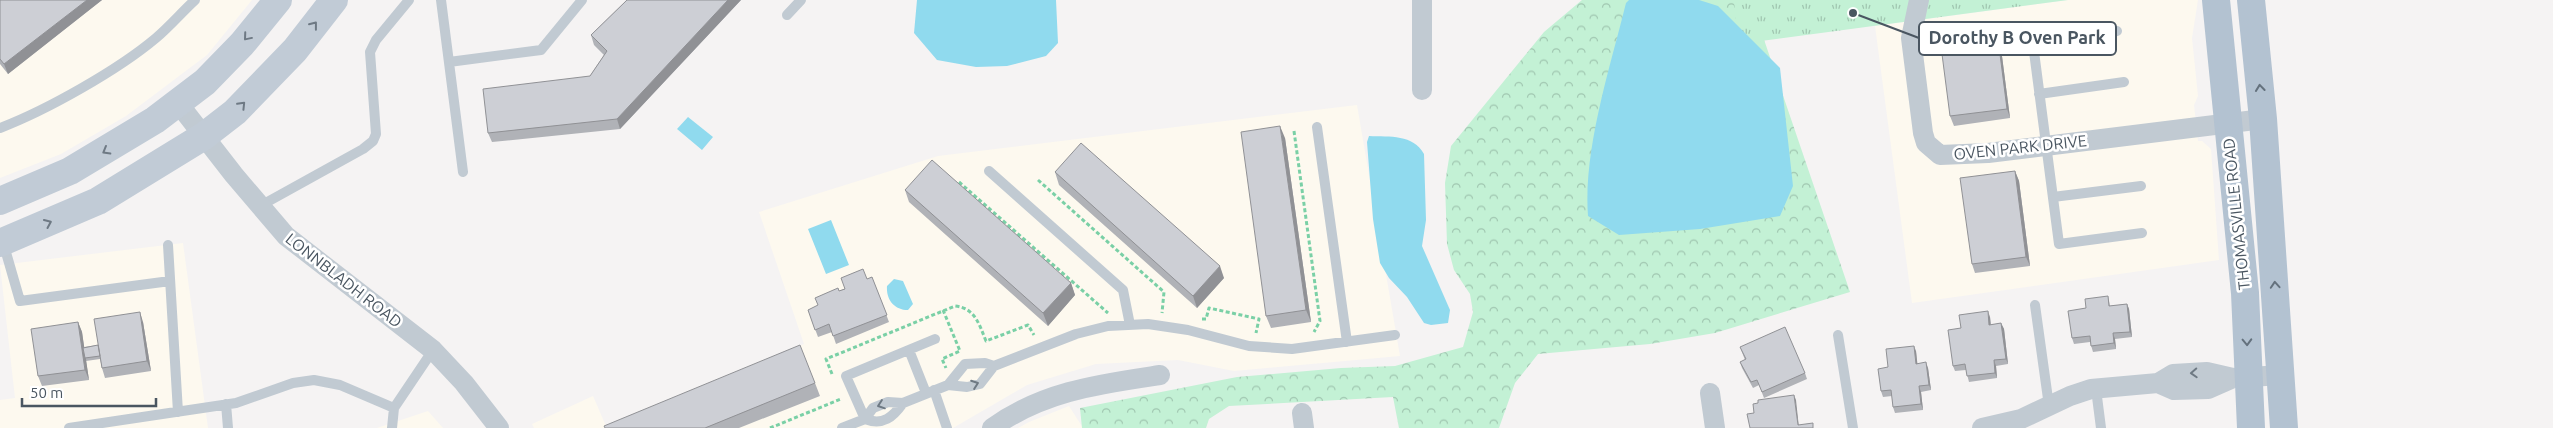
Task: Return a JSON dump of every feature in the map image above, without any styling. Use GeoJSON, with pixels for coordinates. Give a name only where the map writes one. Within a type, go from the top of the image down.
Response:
{"type":"FeatureCollection","features":[{"type":"Feature","properties":{"kind":"main road","name":"THOMASVILLE ROAD"},"geometry":{"type":"LineString","coordinates":[[2216,0],[2245,293],[2240,378],[2251,428]]}},
{"type":"Feature","properties":{"kind":"main road","name":"THOMASVILLE ROAD"},"geometry":{"type":"LineString","coordinates":[[2251,0],[2263,119],[2282,375],[2284,428]]}},
{"type":"Feature","properties":{"kind":"street"},"geometry":{"type":"LineString","coordinates":[[0,201],[70,172],[125,140],[178,103],[205,82],[242,44],[278,0]]}},
{"type":"Feature","properties":{"kind":"street"},"geometry":{"type":"LineString","coordinates":[[1,240],[98,200],[204,136],[235,112],[295,50],[334,0]]}},
{"type":"Feature","properties":{"kind":"street"},"geometry":{"type":"LineString","coordinates":[[1422,0],[1422,90]]}},
{"type":"Feature","properties":{"kind":"street","name":"OVEN PARK DRIVE"},"geometry":{"type":"LineString","coordinates":[[1919,0],[1911,38],[1923,133],[1931,148],[1940,155],[1958,156],[2263,119]]}},
{"type":"Feature","properties":{"kind":"street","name":"LONNBLADH ROAD"},"geometry":{"type":"LineString","coordinates":[[178,103],[286,236],[433,350],[464,383],[499,428]]}},
{"type":"Feature","properties":{"kind":"street"},"geometry":{"type":"LineString","coordinates":[[1982,428],[2021,419],[2070,396],[2096,389],[2158,383],[2174,374],[2207,372],[2240,378],[2282,375]]}},
{"type":"Feature","properties":{"kind":"street"},"geometry":{"type":"LineString","coordinates":[[992,428],[1004,419],[1059,394],[1084,386],[1160,375]]}},
{"type":"Feature","properties":{"kind":"street"},"geometry":{"type":"LineString","coordinates":[[1710,393],[1716,428]]}},
{"type":"Feature","properties":{"kind":"lane"},"geometry":{"type":"LineString","coordinates":[[0,128],[22,120],[103,74],[156,38],[195,0]]}},
{"type":"Feature","properties":{"kind":"lane"},"geometry":{"type":"LineString","coordinates":[[260,206],[363,149],[373,141],[376,134],[370,52],[376,40],[409,0]]}},
{"type":"Feature","properties":{"kind":"lane"},"geometry":{"type":"LineString","coordinates":[[441,0],[462,172]]}},
{"type":"Feature","properties":{"kind":"lane"},"geometry":{"type":"LineString","coordinates":[[449,62],[541,50],[582,0]]}},
{"type":"Feature","properties":{"kind":"lane"},"geometry":{"type":"LineString","coordinates":[[787,15],[801,0]]}},
{"type":"Feature","properties":{"kind":"lane"},"geometry":{"type":"LineString","coordinates":[[2117,31],[2033,44],[2039,94],[2059,244],[2142,233]]}},
{"type":"Feature","properties":{"kind":"lane"},"geometry":{"type":"LineString","coordinates":[[2039,94],[2124,82]]}},
{"type":"Feature","properties":{"kind":"lane"},"geometry":{"type":"LineString","coordinates":[[1316,127],[1347,342]]}},
{"type":"Feature","properties":{"kind":"lane"},"geometry":{"type":"LineString","coordinates":[[989,171],[1123,290],[1130,325]]}},
{"type":"Feature","properties":{"kind":"lane"},"geometry":{"type":"LineString","coordinates":[[2053,197],[2141,186]]}},
{"type":"Feature","properties":{"kind":"lane"},"geometry":{"type":"LineString","coordinates":[[1,240],[20,301],[170,281]]}},
{"type":"Feature","properties":{"kind":"lane"},"geometry":{"type":"LineString","coordinates":[[168,245],[178,412]]}},
{"type":"Feature","properties":{"kind":"lane"},"geometry":{"type":"LineString","coordinates":[[2035,305],[2049,406]]}},
{"type":"Feature","properties":{"kind":"lane"},"geometry":{"type":"LineString","coordinates":[[842,428],[865,419],[873,408],[888,402],[903,403],[948,385],[967,387],[980,384],[994,366],[1076,334],[1108,326],[1148,324],[1188,330],[1249,346],[1292,349],[1395,335]]}},
{"type":"Feature","properties":{"kind":"lane"},"geometry":{"type":"LineString","coordinates":[[1838,334],[1853,428]]}},
{"type":"Feature","properties":{"kind":"lane"},"geometry":{"type":"LineString","coordinates":[[903,403],[894,415],[884,421],[875,423],[865,419],[846,376],[935,339]]}},
{"type":"Feature","properties":{"kind":"lane"},"geometry":{"type":"LineString","coordinates":[[392,428],[394,408],[433,350]]}},
{"type":"Feature","properties":{"kind":"lane"},"geometry":{"type":"LineString","coordinates":[[909,350],[947,428]]}},
{"type":"Feature","properties":{"kind":"lane"},"geometry":{"type":"LineString","coordinates":[[948,385],[965,364],[985,363],[994,366]]}},
{"type":"Feature","properties":{"kind":"lane"},"geometry":{"type":"LineString","coordinates":[[68,428],[226,404],[293,383],[314,380],[340,386],[394,408]]}},
{"type":"Feature","properties":{"kind":"lane"},"geometry":{"type":"LineString","coordinates":[[2096,389],[2101,428]]}},
{"type":"Feature","properties":{"kind":"lane"},"geometry":{"type":"LineString","coordinates":[[226,404],[228,428]]}},
{"type":"Feature","properties":{"kind":"path"},"geometry":{"type":"LineString","coordinates":[[1294,131],[1320,321],[1312,336]]}},
{"type":"Feature","properties":{"kind":"path"},"geometry":{"type":"LineString","coordinates":[[1038,180],[1164,292],[1162,313]]}},
{"type":"Feature","properties":{"kind":"path"},"geometry":{"type":"LineString","coordinates":[[960,182],[1109,314],[1100,315]]}},
{"type":"Feature","properties":{"kind":"path"},"geometry":{"type":"LineString","coordinates":[[836,383],[826,359],[955,306],[970,310],[976,318],[986,341],[1028,325],[1032,336],[1041,332]]}},
{"type":"Feature","properties":{"kind":"path"},"geometry":{"type":"LineString","coordinates":[[1197,318],[1206,319],[1209,308],[1259,319],[1256,334],[1264,335]]}},
{"type":"Feature","properties":{"kind":"path"},"geometry":{"type":"LineString","coordinates":[[940,374],[947,371],[942,359],[960,351],[943,310]]}},
{"type":"Feature","properties":{"kind":"path"},"geometry":{"type":"LineString","coordinates":[[1154,312],[1171,315]]}},
{"type":"Feature","properties":{"kind":"path"},"geometry":{"type":"LineString","coordinates":[[839,391],[844,405]]}},
{"type":"Feature","properties":{"kind":"path"},"geometry":{"type":"LineString","coordinates":[[770,428],[842,399]]}},
{"type":"Feature","properties":{"kind":"shaded area"},"geometry":{"type":"Polygon","coordinates":[[[0,0],[252,0],[207,55],[126,116],[61,154],[0,178],[0,0]]]}},
{"type":"Feature","properties":{"kind":"shaded area"},"geometry":{"type":"Polygon","coordinates":[[[2068,0],[2198,0],[2192,38],[2198,96],[2194,105],[2198,141],[2202,141],[2211,149],[2219,260],[1912,303],[1875,26],[2068,0]]]}},
{"type":"Feature","properties":{"kind":"shaded area"},"geometry":{"type":"Polygon","coordinates":[[[1357,105],[1400,356],[1234,371],[1178,360],[1096,364],[1027,385],[953,428],[534,428],[532,424],[593,396],[606,426],[804,344],[759,212],[938,156],[1357,105]]]}},
{"type":"Feature","properties":{"kind":"shaded area"},"geometry":{"type":"Polygon","coordinates":[[[183,243],[208,428],[0,428],[0,400],[15,398],[0,265],[183,243]]]}},
{"type":"Feature","properties":{"kind":"shaded area"},"geometry":{"type":"Polygon","coordinates":[[[1069,406],[1083,428],[1018,428],[1029,422],[1069,406]]]}},
{"type":"Feature","properties":{"kind":"shaded area"},"geometry":{"type":"Polygon","coordinates":[[[428,411],[443,428],[377,428],[428,411]]]}},
{"type":"Feature","properties":{"kind":"green space"},"geometry":{"type":"Polygon","coordinates":[[[1582,0],[1760,0],[1758,22],[1850,292],[1715,333],[1650,344],[1538,354],[1515,383],[1499,428],[1399,428],[1393,397],[1229,406],[1209,419],[1206,428],[1082,428],[1080,408],[1237,377],[1341,368],[1395,366],[1463,347],[1473,312],[1470,294],[1454,270],[1447,244],[1445,183],[1451,146],[1544,32],[1582,0]]]}},
{"type":"Feature","properties":{"kind":"green space"},"geometry":{"type":"Polygon","coordinates":[[[1734,0],[2068,0],[1738,44],[1734,0]]]}},
{"type":"Feature","properties":{"kind":"water"},"geometry":{"type":"Polygon","coordinates":[[[917,0],[1056,0],[1058,43],[1046,56],[1007,66],[976,67],[937,60],[914,33],[917,0]]]}},
{"type":"Feature","properties":{"kind":"water"},"geometry":{"type":"Polygon","coordinates":[[[1629,0],[1699,0],[1718,6],[1780,68],[1793,186],[1780,216],[1700,229],[1619,235],[1588,216],[1590,164],[1599,109],[1626,3],[1629,0]]]}},
{"type":"Feature","properties":{"kind":"water"},"geometry":{"type":"Polygon","coordinates":[[[688,117],[713,137],[702,150],[677,129],[688,117]]]}},
{"type":"Feature","properties":{"kind":"water"},"geometry":{"type":"Polygon","coordinates":[[[1369,136],[1393,137],[1407,140],[1414,143],[1424,154],[1426,220],[1422,246],[1450,310],[1448,323],[1431,325],[1424,323],[1407,297],[1389,278],[1380,263],[1373,219],[1367,142],[1369,136]]]}},
{"type":"Feature","properties":{"kind":"water"},"geometry":{"type":"Polygon","coordinates":[[[831,220],[849,265],[826,274],[808,229],[831,220]]]}},
{"type":"Feature","properties":{"kind":"water"},"geometry":{"type":"Polygon","coordinates":[[[894,279],[903,281],[913,304],[908,310],[895,306],[888,295],[887,286],[894,279]]]}},
{"type":"Feature","properties":{"kind":"building"},"geometry":{"type":"Polygon","coordinates":[[[0,0],[87,0],[4,64],[0,59],[0,0]]]}},
{"type":"Feature","properties":{"kind":"building"},"geometry":{"type":"Polygon","coordinates":[[[627,0],[728,0],[617,119],[488,133],[483,89],[590,76],[607,51],[591,35],[627,0]]]}},
{"type":"Feature","properties":{"kind":"building"},"geometry":{"type":"Polygon","coordinates":[[[1996,23],[2007,109],[1950,116],[1939,31],[1996,23]]]}},
{"type":"Feature","properties":{"kind":"building"},"geometry":{"type":"Polygon","coordinates":[[[1280,126],[1306,310],[1266,316],[1241,132],[1280,126]]]}},
{"type":"Feature","properties":{"kind":"building"},"geometry":{"type":"Polygon","coordinates":[[[1081,143],[1220,266],[1193,296],[1055,172],[1081,143]]]}},
{"type":"Feature","properties":{"kind":"building"},"geometry":{"type":"Polygon","coordinates":[[[932,160],[1071,283],[1043,313],[905,190],[932,160]]]}},
{"type":"Feature","properties":{"kind":"building"},"geometry":{"type":"Polygon","coordinates":[[[2015,171],[2026,257],[1972,264],[1960,178],[2015,171]]]}},
{"type":"Feature","properties":{"kind":"building"},"geometry":{"type":"Polygon","coordinates":[[[863,269],[867,279],[872,277],[887,315],[833,336],[829,324],[815,330],[808,310],[818,305],[815,298],[838,288],[839,291],[845,289],[841,278],[863,269]]]}},
{"type":"Feature","properties":{"kind":"building"},"geometry":{"type":"Polygon","coordinates":[[[2108,296],[2109,306],[2127,304],[2130,332],[2113,333],[2114,343],[2091,346],[2090,336],[2072,338],[2068,311],[2086,308],[2085,299],[2108,296]]]}},
{"type":"Feature","properties":{"kind":"building"},"geometry":{"type":"Polygon","coordinates":[[[1988,311],[1989,325],[2001,323],[2006,359],[1994,360],[1995,373],[1967,376],[1965,364],[1953,366],[1948,330],[1961,328],[1959,315],[1988,311]]]}},
{"type":"Feature","properties":{"kind":"building"},"geometry":{"type":"Polygon","coordinates":[[[140,312],[147,361],[102,368],[94,319],[140,312]]]}},
{"type":"Feature","properties":{"kind":"building"},"geometry":{"type":"Polygon","coordinates":[[[78,322],[85,370],[38,376],[31,329],[78,322]]]}},
{"type":"Feature","properties":{"kind":"building"},"geometry":{"type":"Polygon","coordinates":[[[1785,327],[1805,373],[1762,392],[1757,380],[1751,382],[1740,362],[1746,359],[1740,347],[1785,327]]]}},
{"type":"Feature","properties":{"kind":"building"},"geometry":{"type":"Polygon","coordinates":[[[98,345],[100,356],[85,358],[83,348],[98,345]]]}},
{"type":"Feature","properties":{"kind":"building"},"geometry":{"type":"Polygon","coordinates":[[[800,345],[815,383],[705,428],[605,428],[604,426],[800,345]]]}},
{"type":"Feature","properties":{"kind":"building"},"geometry":{"type":"Polygon","coordinates":[[[1914,346],[1916,364],[1926,362],[1929,385],[1919,386],[1921,404],[1893,407],[1891,390],[1881,391],[1878,369],[1888,367],[1886,349],[1914,346]]]}},
{"type":"Feature","properties":{"kind":"building"},"geometry":{"type":"Polygon","coordinates":[[[1794,395],[1798,425],[1813,423],[1813,428],[1750,428],[1747,414],[1754,413],[1753,404],[1758,403],[1758,400],[1794,395]]]}},
{"type":"Feature","properties":{"kind":"place","name":"Dorothy B Oven Park"},"geometry":{"type":"Point","coordinates":[1853,13]}}]}
